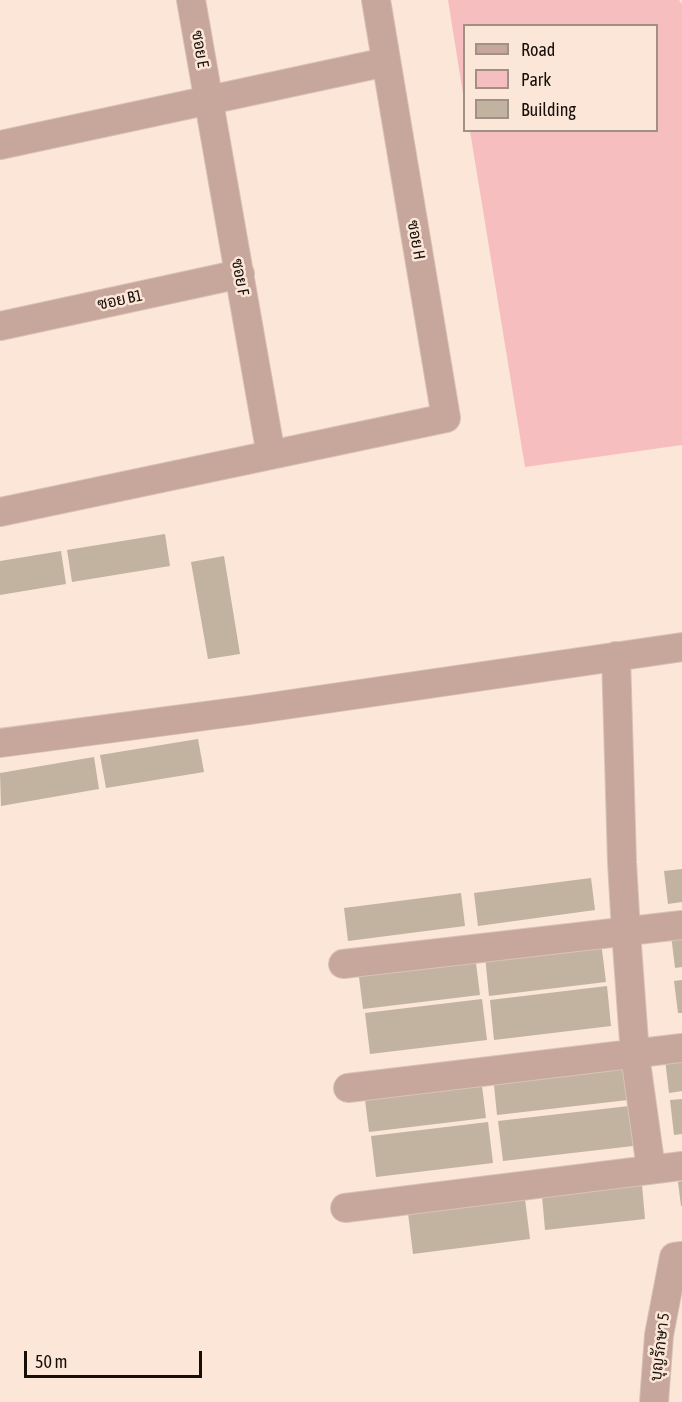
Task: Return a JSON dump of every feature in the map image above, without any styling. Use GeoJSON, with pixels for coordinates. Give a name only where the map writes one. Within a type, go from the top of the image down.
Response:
{"type":"FeatureCollection","features":[{"type":"Feature","properties":{"kind":"street","name":"ซอย E"},"geometry":{"type":"LineString","coordinates":[[191,0],[209,99]]}},
{"type":"Feature","properties":{"kind":"street","name":"ซอย H"},"geometry":{"type":"LineString","coordinates":[[271,455],[446,418],[376,0]]}},
{"type":"Feature","properties":{"kind":"street"},"geometry":{"type":"LineString","coordinates":[[0,145],[386,62]]}},
{"type":"Feature","properties":{"kind":"street","name":"ซอย F"},"geometry":{"type":"LineString","coordinates":[[209,99],[271,455]]}},
{"type":"Feature","properties":{"kind":"street","name":"ซอย B1"},"geometry":{"type":"LineString","coordinates":[[0,326],[240,274]]}},
{"type":"Feature","properties":{"kind":"street"},"geometry":{"type":"LineString","coordinates":[[0,512],[271,455]]}},
{"type":"Feature","properties":{"kind":"street"},"geometry":{"type":"LineString","coordinates":[[0,743],[250,710],[682,647]]}},
{"type":"Feature","properties":{"kind":"street"},"geometry":{"type":"LineString","coordinates":[[616,656],[626,932],[635,1054],[651,1169]]}},
{"type":"Feature","properties":{"kind":"street"},"geometry":{"type":"LineString","coordinates":[[343,964],[682,925]]}},
{"type":"Feature","properties":{"kind":"street"},"geometry":{"type":"LineString","coordinates":[[348,1088],[682,1048]]}},
{"type":"Feature","properties":{"kind":"street"},"geometry":{"type":"LineString","coordinates":[[345,1208],[682,1166]]}},
{"type":"Feature","properties":{"kind":"street","name":"บุญรักษา 5"},"geometry":{"type":"LineString","coordinates":[[654,1402],[659,1335],[678,1256]]}},
{"type":"Feature","properties":{"kind":"green space"},"geometry":{"type":"Polygon","coordinates":[[[448,0],[679,0],[682,4],[682,445],[525,467],[470,132],[658,132],[658,24],[463,24],[463,94],[448,0]]]}},
{"type":"Feature","properties":{"kind":"building"},"geometry":{"type":"Polygon","coordinates":[[[165,534],[170,566],[72,582],[67,550],[165,534]]]}},
{"type":"Feature","properties":{"kind":"building"},"geometry":{"type":"Polygon","coordinates":[[[61,551],[66,584],[0,595],[0,561],[61,551]]]}},
{"type":"Feature","properties":{"kind":"building"},"geometry":{"type":"Polygon","coordinates":[[[224,556],[240,654],[208,659],[191,562],[224,556]]]}},
{"type":"Feature","properties":{"kind":"building"},"geometry":{"type":"Polygon","coordinates":[[[198,739],[204,772],[106,788],[100,755],[198,739]]]}},
{"type":"Feature","properties":{"kind":"building"},"geometry":{"type":"Polygon","coordinates":[[[94,757],[99,789],[1,806],[0,773],[94,757]]]}},
{"type":"Feature","properties":{"kind":"building"},"geometry":{"type":"Polygon","coordinates":[[[682,869],[682,902],[668,904],[664,871],[682,869]]]}},
{"type":"Feature","properties":{"kind":"building"},"geometry":{"type":"Polygon","coordinates":[[[591,878],[595,910],[478,926],[474,893],[591,878]]]}},
{"type":"Feature","properties":{"kind":"building"},"geometry":{"type":"Polygon","coordinates":[[[461,893],[465,926],[348,941],[344,908],[461,893]]]}},
{"type":"Feature","properties":{"kind":"building"},"geometry":{"type":"Polygon","coordinates":[[[682,934],[682,967],[675,968],[671,935],[682,934]]]}},
{"type":"Feature","properties":{"kind":"building"},"geometry":{"type":"Polygon","coordinates":[[[601,942],[606,982],[489,996],[485,956],[601,942]]]}},
{"type":"Feature","properties":{"kind":"building"},"geometry":{"type":"Polygon","coordinates":[[[475,955],[480,995],[363,1009],[358,969],[475,955]]]}},
{"type":"Feature","properties":{"kind":"building"},"geometry":{"type":"Polygon","coordinates":[[[682,980],[682,1013],[678,1013],[674,981],[682,980]]]}},
{"type":"Feature","properties":{"kind":"building"},"geometry":{"type":"Polygon","coordinates":[[[607,986],[611,1026],[494,1040],[490,1000],[607,986]]]}},
{"type":"Feature","properties":{"kind":"building"},"geometry":{"type":"Polygon","coordinates":[[[482,999],[487,1040],[370,1054],[365,1013],[482,999]]]}},
{"type":"Feature","properties":{"kind":"building"},"geometry":{"type":"Polygon","coordinates":[[[682,1057],[682,1091],[669,1093],[665,1059],[682,1057]]]}},
{"type":"Feature","properties":{"kind":"building"},"geometry":{"type":"Polygon","coordinates":[[[624,1060],[628,1100],[497,1115],[493,1075],[624,1060]]]}},
{"type":"Feature","properties":{"kind":"building"},"geometry":{"type":"Polygon","coordinates":[[[481,1078],[486,1118],[369,1132],[364,1092],[481,1078]]]}},
{"type":"Feature","properties":{"kind":"building"},"geometry":{"type":"Polygon","coordinates":[[[682,1099],[682,1134],[674,1135],[670,1100],[682,1099]]]}},
{"type":"Feature","properties":{"kind":"building"},"geometry":{"type":"Polygon","coordinates":[[[629,1106],[633,1146],[503,1161],[498,1121],[629,1106]]]}},
{"type":"Feature","properties":{"kind":"building"},"geometry":{"type":"Polygon","coordinates":[[[488,1122],[493,1163],[376,1177],[371,1136],[488,1122]]]}},
{"type":"Feature","properties":{"kind":"building"},"geometry":{"type":"Polygon","coordinates":[[[682,1181],[682,1206],[681,1206],[678,1182],[682,1181]]]}},
{"type":"Feature","properties":{"kind":"building"},"geometry":{"type":"Polygon","coordinates":[[[642,1185],[645,1219],[545,1230],[542,1196],[642,1185]]]}},
{"type":"Feature","properties":{"kind":"building"},"geometry":{"type":"Polygon","coordinates":[[[525,1199],[530,1239],[413,1254],[408,1213],[525,1199]]]}}]}
